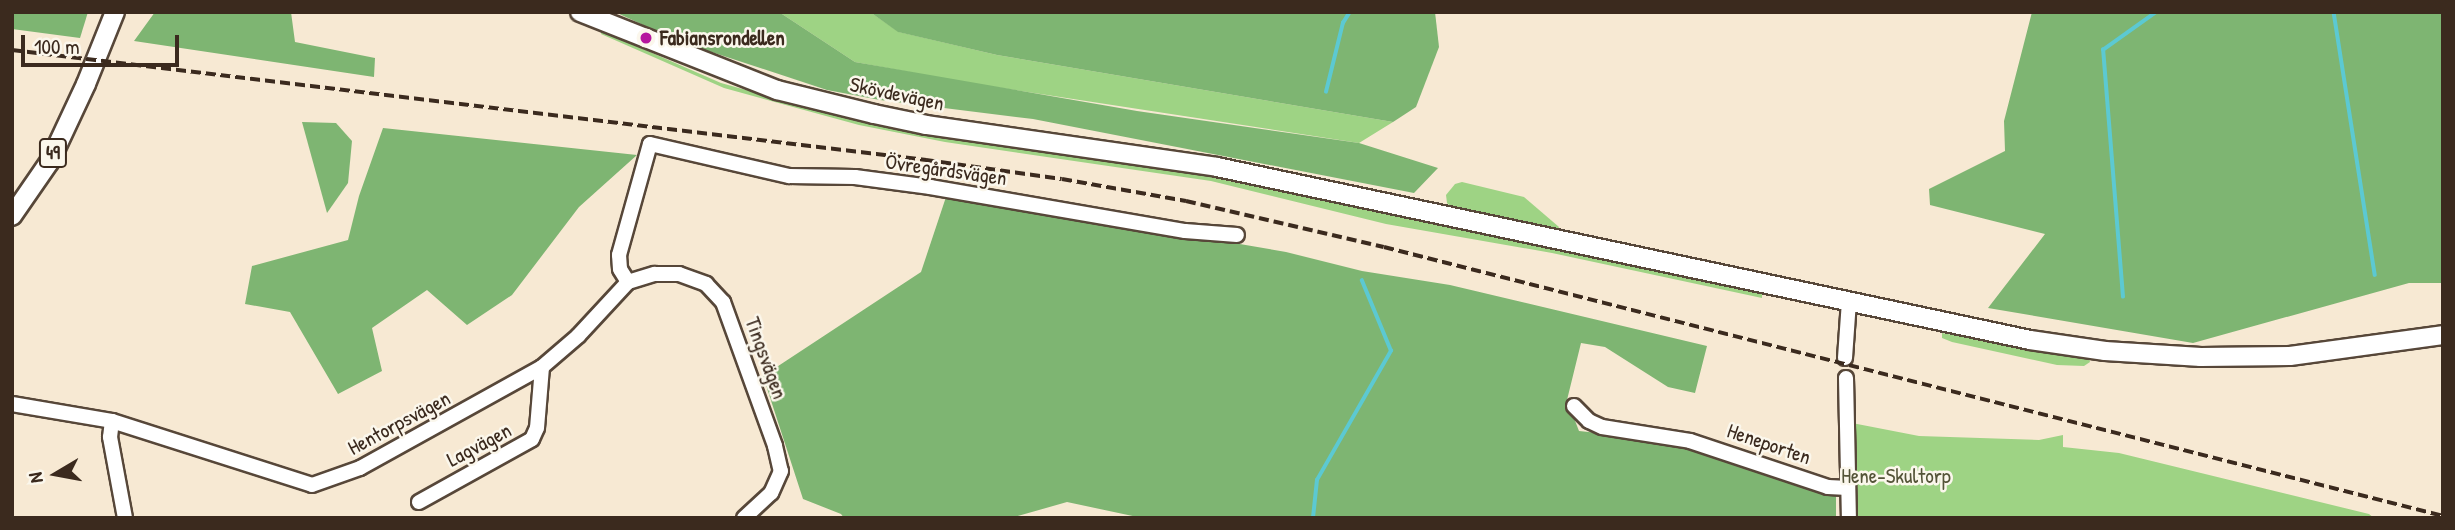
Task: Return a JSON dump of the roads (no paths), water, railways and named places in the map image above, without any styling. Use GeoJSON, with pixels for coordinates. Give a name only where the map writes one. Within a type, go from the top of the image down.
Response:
{"type":"FeatureCollection","features":[{"type":"Feature","properties":{"kind":"main road","name":"49"},"geometry":{"type":"LineString","coordinates":[[12,216],[50,161],[86,84],[115,12]]}},
{"type":"Feature","properties":{"kind":"main road","name":"Skövdevägen"},"geometry":{"type":"LineString","coordinates":[[580,12],[777,90],[862,111],[926,125],[1217,167],[2030,340],[2105,351],[2201,358],[2290,356],[2443,335]]}},
{"type":"Feature","properties":{"kind":"street","name":"Övregårdsvägen"},"geometry":{"type":"LineString","coordinates":[[628,282],[620,269],[619,255],[650,144],[789,176],[855,177],[1185,230],[1237,235]]}},
{"type":"Feature","properties":{"kind":"street","name":"Tingsvägen"},"geometry":{"type":"LineString","coordinates":[[628,282],[655,274],[679,274],[706,284],[723,302],[775,446],[781,471],[771,493],[744,518]]}},
{"type":"Feature","properties":{"kind":"street","name":"Hentorpsvägen"},"geometry":{"type":"LineString","coordinates":[[12,404],[111,421],[317,485],[359,468],[542,368],[578,336],[628,282]]}},
{"type":"Feature","properties":{"kind":"street"},"geometry":{"type":"LineString","coordinates":[[1845,358],[1849,302]]}},
{"type":"Feature","properties":{"kind":"street","name":"Lagvägen"},"geometry":{"type":"LineString","coordinates":[[419,502],[532,439],[537,428],[542,368]]}},
{"type":"Feature","properties":{"kind":"street"},"geometry":{"type":"LineString","coordinates":[[1846,378],[1849,518]]}},
{"type":"Feature","properties":{"kind":"street","name":"Heneporten"},"geometry":{"type":"LineString","coordinates":[[1574,406],[1589,421],[1602,427],[1690,441],[1828,487],[1848,488]]}},
{"type":"Feature","properties":{"kind":"street"},"geometry":{"type":"LineString","coordinates":[[111,421],[110,437],[125,518]]}},
{"type":"Feature","properties":{"kind":"waterway"},"geometry":{"type":"LineString","coordinates":[[1326,92],[1343,23],[1350,12]]}},
{"type":"Feature","properties":{"kind":"waterway"},"geometry":{"type":"LineString","coordinates":[[2123,297],[2103,50],[2156,12]]}},
{"type":"Feature","properties":{"kind":"waterway"},"geometry":{"type":"LineString","coordinates":[[2334,12],[2375,275]]}},
{"type":"Feature","properties":{"kind":"waterway"},"geometry":{"type":"LineString","coordinates":[[1313,518],[1317,480],[1391,351],[1362,281]]}},
{"type":"Feature","properties":{"kind":"railway"},"geometry":{"type":"LineString","coordinates":[[12,50],[926,160],[1062,179],[1186,201],[1384,247],[2443,516]]}},
{"type":"Feature","properties":{"kind":"place","name":"Fabiansrondellen"},"geometry":{"type":"Point","coordinates":[646,38]}},
{"type":"Feature","properties":{"kind":"park label","name":"Hene-Skultorp"},"geometry":{"type":"Point","coordinates":[1896,476]}}]}
